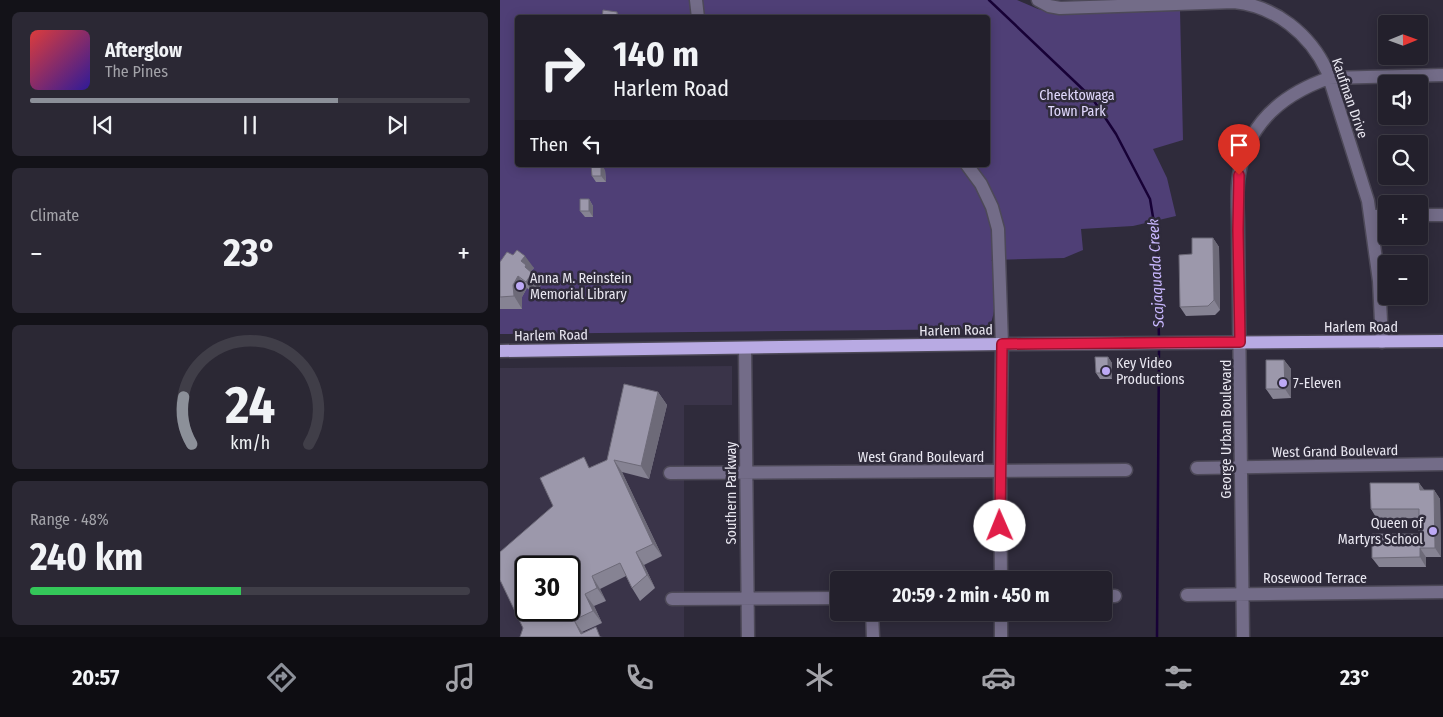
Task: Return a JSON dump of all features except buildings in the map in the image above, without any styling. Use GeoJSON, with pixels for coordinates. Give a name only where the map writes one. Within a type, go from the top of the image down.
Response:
{"type":"FeatureCollection","features":[{"type":"Feature","properties":{"kind":"main road","name":"Harlem Road"},"geometry":{"type":"LineString","coordinates":[[500,351],[1002,344],[1443,341]]}},
{"type":"Feature","properties":{"kind":"street"},"geometry":{"type":"LineString","coordinates":[[696,0],[698,15]]}},
{"type":"Feature","properties":{"kind":"street","name":"Kaufman Drive"},"geometry":{"type":"LineString","coordinates":[[1038,0],[1049,6],[1060,8],[1113,3],[1234,1],[1272,13],[1298,31],[1319,56],[1329,78],[1368,201],[1379,282],[1382,342]]}},
{"type":"Feature","properties":{"kind":"street","name":"George Urban Boulevard"},"geometry":{"type":"LineString","coordinates":[[1244,637],[1240,468],[1238,198],[1239,175],[1244,156],[1258,128],[1268,114],[1301,89],[1329,78],[1443,75]]}},
{"type":"Feature","properties":{"kind":"street"},"geometry":{"type":"LineString","coordinates":[[968,167],[981,184],[992,207],[998,229],[1002,344],[1001,571]]}},
{"type":"Feature","properties":{"kind":"street"},"geometry":{"type":"LineString","coordinates":[[1428,215],[1443,214]]}},
{"type":"Feature","properties":{"kind":"street"},"geometry":{"type":"LineString","coordinates":[[1371,216],[1378,216]]}},
{"type":"Feature","properties":{"kind":"street","name":"Southern Parkway"},"geometry":{"type":"LineString","coordinates":[[745,348],[748,637]]}},
{"type":"Feature","properties":{"kind":"street","name":"West Grand Boulevard"},"geometry":{"type":"LineString","coordinates":[[1197,468],[1443,464]]}},
{"type":"Feature","properties":{"kind":"street","name":"West Grand Boulevard"},"geometry":{"type":"LineString","coordinates":[[670,473],[1126,470]]}},
{"type":"Feature","properties":{"kind":"street","name":"Rosewood Terrace"},"geometry":{"type":"LineString","coordinates":[[1187,595],[1443,592]]}},
{"type":"Feature","properties":{"kind":"street"},"geometry":{"type":"LineString","coordinates":[[672,599],[830,598]]}},
{"type":"Feature","properties":{"kind":"street"},"geometry":{"type":"LineString","coordinates":[[872,621],[873,637]]}},
{"type":"Feature","properties":{"kind":"street"},"geometry":{"type":"LineString","coordinates":[[1001,621],[1002,637]]}},
{"type":"Feature","properties":{"kind":"shaded area"},"geometry":{"type":"Polygon","coordinates":[[[732,366],[732,405],[684,405],[684,637],[500,637],[500,368],[732,366]]]}},
{"type":"Feature","properties":{"kind":"green space","name":"Cheektowaga Town Park"},"geometry":{"type":"Polygon","coordinates":[[[500,0],[1017,0],[1038,9],[1055,13],[1180,10],[1183,140],[1153,149],[1167,178],[1176,216],[1133,226],[1081,229],[1083,250],[1064,258],[991,260],[993,261],[994,307],[991,323],[987,329],[500,334],[500,0]]]}},
{"type":"Feature","properties":{"kind":"waterway","name":"Scajaquada Creek"},"geometry":{"type":"LineString","coordinates":[[989,0],[1092,98],[1116,134],[1150,199],[1156,235],[1159,338]]}},
{"type":"Feature","properties":{"kind":"waterway","name":"Scajaquada Creek"},"geometry":{"type":"LineString","coordinates":[[1157,637],[1159,346]]}},
{"type":"Feature","properties":{"kind":"place","name":"Anna M. Reinstein Memorial Library"},"geometry":{"type":"Point","coordinates":[520,286]}},
{"type":"Feature","properties":{"kind":"place","name":"Key Video Productions"},"geometry":{"type":"Point","coordinates":[1106,371]}},
{"type":"Feature","properties":{"kind":"place","name":"7-Eleven"},"geometry":{"type":"Point","coordinates":[1283,383]}},
{"type":"Feature","properties":{"kind":"place","name":"Queen of Martyrs School"},"geometry":{"type":"Point","coordinates":[1433,531]}},
{"type":"Feature","properties":{"kind":"route"},"geometry":{"type":"LineString","coordinates":[[1000,526],[1002,344],[1240,342],[1239,175]]}}]}
